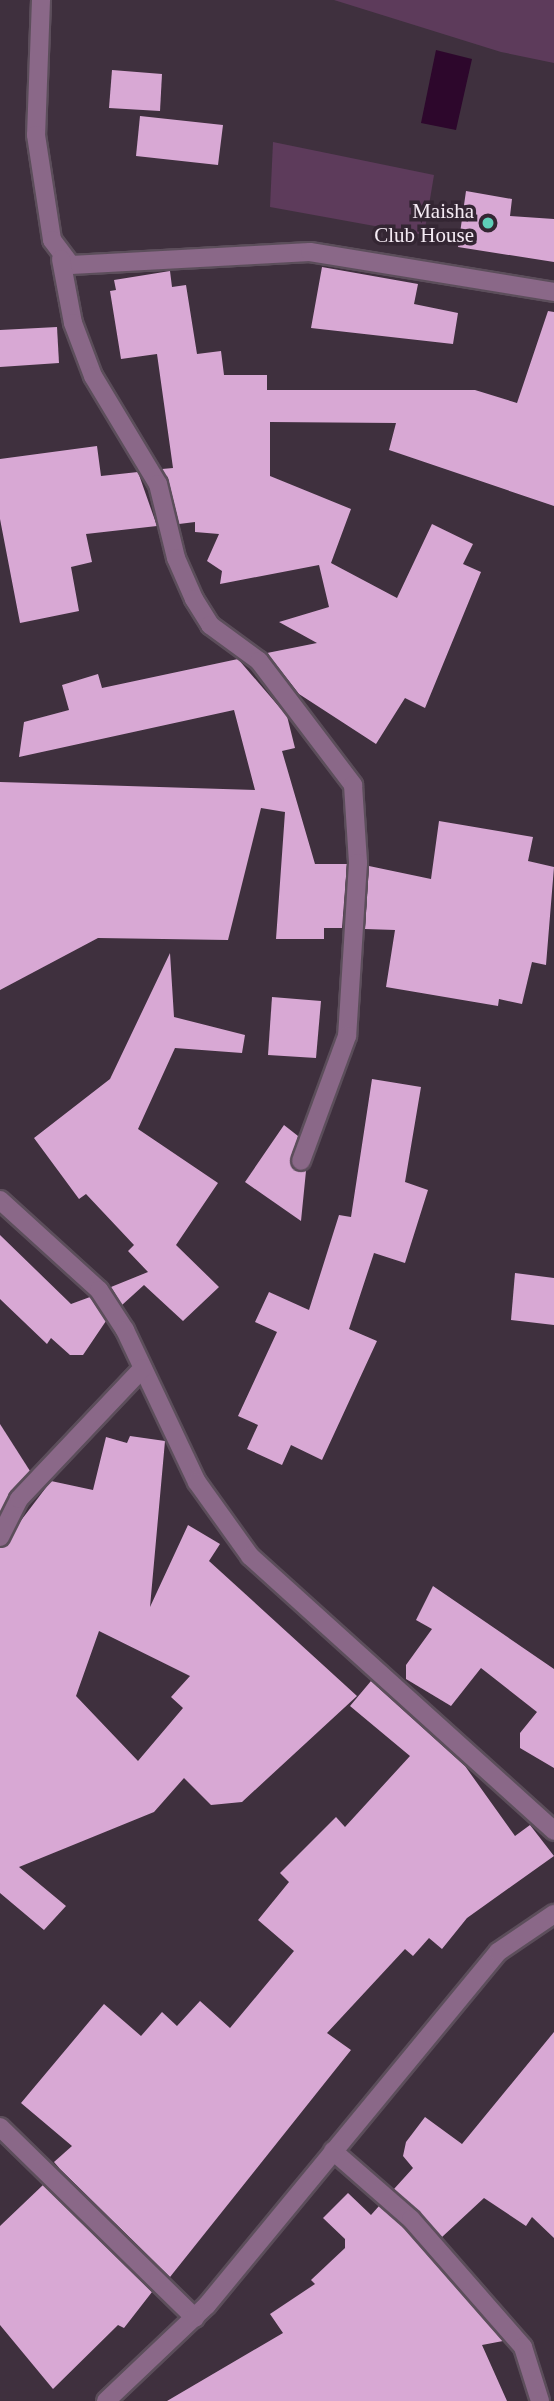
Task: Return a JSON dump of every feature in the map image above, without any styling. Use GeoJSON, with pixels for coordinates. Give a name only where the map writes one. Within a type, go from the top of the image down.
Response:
{"type":"FeatureCollection","features":[{"type":"Feature","properties":{"kind":"street"},"geometry":{"type":"LineString","coordinates":[[41,0],[36,135],[52,240],[61,259],[73,323],[93,376],[158,484],[176,558],[194,599],[210,625],[259,661],[353,785],[358,863],[347,1036],[301,1161]]}},
{"type":"Feature","properties":{"kind":"street"},"geometry":{"type":"LineString","coordinates":[[61,259],[79,268],[310,252],[554,292]]}},
{"type":"Feature","properties":{"kind":"street"},"geometry":{"type":"LineString","coordinates":[[0,1200],[99,1290],[142,1368],[197,1482],[250,1556],[554,1831]]}},
{"type":"Feature","properties":{"kind":"street"},"geometry":{"type":"LineString","coordinates":[[0,1536],[19,1499],[142,1368]]}},
{"type":"Feature","properties":{"kind":"street"},"geometry":{"type":"LineString","coordinates":[[106,2401],[195,2318],[498,1952],[554,1914]]}},
{"type":"Feature","properties":{"kind":"street"},"geometry":{"type":"LineString","coordinates":[[0,2127],[195,2318]]}},
{"type":"Feature","properties":{"kind":"street"},"geometry":{"type":"LineString","coordinates":[[333,2151],[411,2219],[515,2337],[540,2401]]}},
{"type":"Feature","properties":{"kind":"shaded area"},"geometry":{"type":"Polygon","coordinates":[[[334,0],[554,0],[554,63],[501,52],[334,0]]]}},
{"type":"Feature","properties":{"kind":"shaded area"},"geometry":{"type":"Polygon","coordinates":[[[436,50],[472,59],[456,130],[421,123],[436,50]]]}},
{"type":"Feature","properties":{"kind":"shaded area"},"geometry":{"type":"Polygon","coordinates":[[[273,142],[434,175],[424,235],[270,207],[273,142]]]}},
{"type":"Feature","properties":{"kind":"building"},"geometry":{"type":"Polygon","coordinates":[[[112,70],[162,74],[160,111],[109,108],[112,70]]]}},
{"type":"Feature","properties":{"kind":"building"},"geometry":{"type":"Polygon","coordinates":[[[140,116],[223,125],[218,165],[136,156],[140,116]]]}},
{"type":"Feature","properties":{"kind":"building"},"geometry":{"type":"Polygon","coordinates":[[[466,191],[512,199],[510,216],[554,219],[554,262],[458,247],[466,191]]]}},
{"type":"Feature","properties":{"kind":"building"},"geometry":{"type":"Polygon","coordinates":[[[322,267],[418,284],[414,304],[458,313],[453,344],[311,328],[322,267]]]}},
{"type":"Feature","properties":{"kind":"building"},"geometry":{"type":"Polygon","coordinates":[[[170,271],[172,287],[186,285],[197,354],[221,351],[224,375],[267,375],[267,390],[475,390],[517,403],[548,311],[554,312],[554,506],[389,450],[396,423],[270,422],[270,476],[351,509],[331,563],[397,598],[432,524],[473,544],[463,564],[481,572],[425,708],[405,698],[376,744],[299,694],[267,653],[317,643],[279,622],[329,607],[319,565],[220,584],[222,571],[207,561],[219,534],[195,532],[195,522],[179,524],[162,469],[173,468],[157,354],[121,359],[110,291],[116,290],[114,280],[170,271]]]}},
{"type":"Feature","properties":{"kind":"building"},"geometry":{"type":"Polygon","coordinates":[[[57,327],[59,363],[0,367],[0,330],[57,327]]]}},
{"type":"Feature","properties":{"kind":"building"},"geometry":{"type":"Polygon","coordinates":[[[97,446],[101,476],[138,472],[157,526],[86,534],[92,562],[71,567],[79,611],[20,623],[0,519],[0,459],[97,446]]]}},
{"type":"Feature","properties":{"kind":"building"},"geometry":{"type":"Polygon","coordinates":[[[238,659],[287,716],[295,748],[282,751],[315,864],[347,864],[342,928],[324,928],[324,939],[276,939],[285,812],[261,808],[228,940],[98,938],[0,990],[0,782],[255,790],[234,710],[19,757],[24,722],[69,710],[62,685],[98,674],[102,688],[238,659]]]}},
{"type":"Feature","properties":{"kind":"building"},"geometry":{"type":"Polygon","coordinates":[[[439,821],[533,837],[528,861],[554,867],[546,965],[532,962],[522,1004],[499,999],[498,1006],[386,987],[395,930],[365,929],[369,866],[431,879],[439,821]]]}},
{"type":"Feature","properties":{"kind":"building"},"geometry":{"type":"Polygon","coordinates":[[[170,953],[174,1017],[245,1035],[242,1053],[175,1048],[138,1129],[218,1183],[176,1245],[219,1287],[183,1321],[144,1285],[122,1305],[111,1287],[148,1272],[128,1251],[134,1245],[86,1194],[79,1199],[34,1138],[110,1079],[170,953]]]}},
{"type":"Feature","properties":{"kind":"building"},"geometry":{"type":"Polygon","coordinates":[[[272,997],[321,1001],[316,1058],[268,1055],[272,997]]]}},
{"type":"Feature","properties":{"kind":"building"},"geometry":{"type":"Polygon","coordinates":[[[372,1079],[421,1087],[405,1182],[428,1190],[405,1263],[374,1253],[349,1329],[377,1341],[322,1460],[291,1445],[282,1465],[247,1449],[258,1425],[238,1416],[277,1332],[255,1322],[269,1292],[309,1310],[339,1215],[351,1217],[372,1079]]]}},
{"type":"Feature","properties":{"kind":"building"},"geometry":{"type":"Polygon","coordinates":[[[284,1125],[298,1136],[292,1168],[306,1171],[301,1221],[245,1182],[284,1125]]]}},
{"type":"Feature","properties":{"kind":"building"},"geometry":{"type":"Polygon","coordinates":[[[0,1235],[71,1304],[90,1297],[106,1321],[83,1355],[70,1355],[51,1338],[47,1344],[0,1299],[0,1235]]]}},
{"type":"Feature","properties":{"kind":"building"},"geometry":{"type":"Polygon","coordinates":[[[515,1273],[554,1278],[554,1325],[511,1320],[515,1273]]]}},
{"type":"Feature","properties":{"kind":"building"},"geometry":{"type":"Polygon","coordinates":[[[0,1424],[30,1471],[0,1512],[0,1424]]]}},
{"type":"Feature","properties":{"kind":"building"},"geometry":{"type":"Polygon","coordinates":[[[130,1436],[165,1441],[150,1607],[188,1525],[220,1544],[209,1561],[357,1696],[242,1802],[211,1805],[184,1778],[154,1812],[19,1867],[66,1906],[44,1930],[0,1893],[0,1548],[51,1481],[93,1490],[106,1437],[127,1443],[130,1436]],[[99,1631],[76,1696],[138,1761],[183,1708],[171,1697],[190,1676],[99,1631]]]}},
{"type":"Feature","properties":{"kind":"building"},"geometry":{"type":"Polygon","coordinates":[[[433,1586],[554,1669],[554,1768],[520,1748],[520,1733],[537,1712],[481,1668],[451,1706],[406,1679],[406,1665],[432,1629],[416,1620],[433,1586]]]}},
{"type":"Feature","properties":{"kind":"building"},"geometry":{"type":"Polygon","coordinates":[[[371,1681],[465,1766],[515,1836],[530,1825],[554,1856],[467,1918],[442,1949],[429,1938],[413,1956],[405,1949],[327,2033],[351,2050],[170,2277],[54,2162],[72,2146],[21,2103],[104,2004],[141,2036],[162,2012],[177,2026],[200,2001],[230,2028],[294,1951],[258,1920],[289,1882],[280,1873],[336,1817],[345,1827],[410,1756],[350,1706],[371,1681]]]}},
{"type":"Feature","properties":{"kind":"building"},"geometry":{"type":"Polygon","coordinates":[[[554,2032],[554,2238],[532,2217],[526,2226],[484,2198],[442,2237],[394,2189],[413,2168],[403,2156],[406,2142],[425,2117],[462,2144],[554,2032]]]}},
{"type":"Feature","properties":{"kind":"building"},"geometry":{"type":"Polygon","coordinates":[[[43,2185],[152,2292],[124,2328],[118,2325],[53,2389],[0,2325],[0,2226],[43,2185]]]}},
{"type":"Feature","properties":{"kind":"building"},"geometry":{"type":"Polygon","coordinates":[[[348,2193],[371,2215],[379,2206],[403,2227],[503,2341],[482,2345],[507,2401],[167,2401],[283,2333],[270,2314],[315,2284],[311,2280],[345,2248],[345,2239],[323,2218],[348,2193]]]}},
{"type":"Feature","properties":{"kind":"place","name":"Maisha Club House"},"geometry":{"type":"Point","coordinates":[488,223]}}]}
